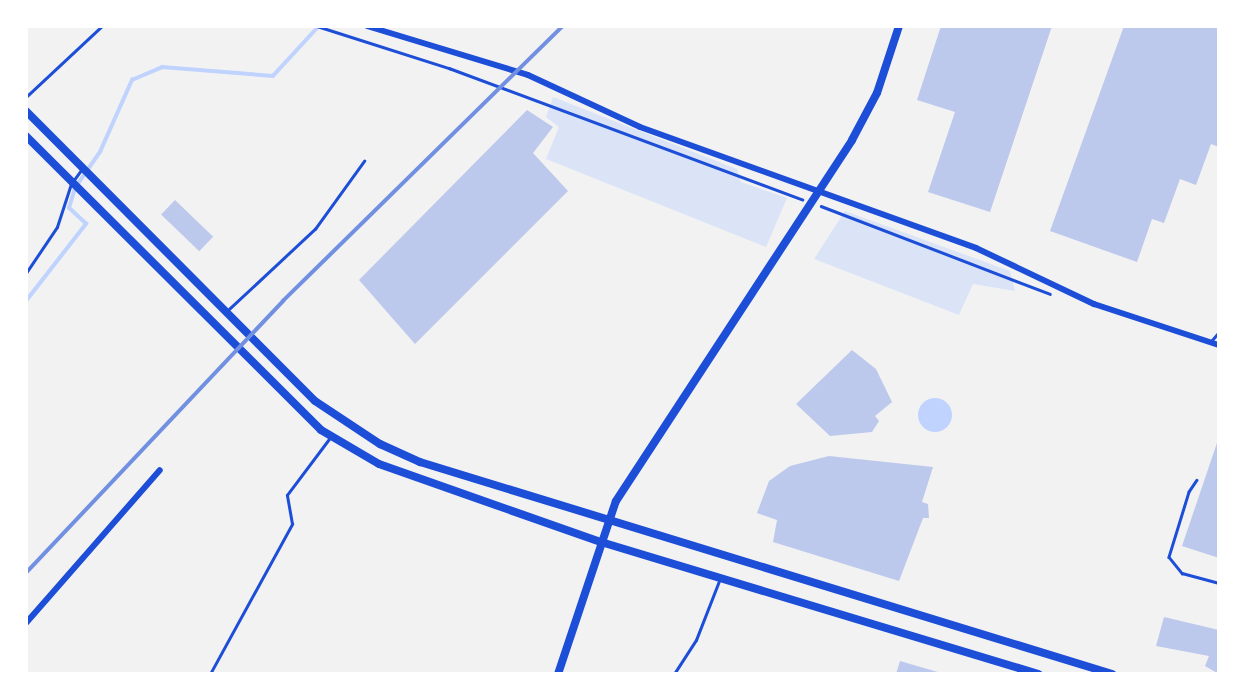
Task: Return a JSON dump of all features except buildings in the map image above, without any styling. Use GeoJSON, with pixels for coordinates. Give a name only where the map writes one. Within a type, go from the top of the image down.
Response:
{"type":"FeatureCollection","features":[{"type":"Feature","properties":{"kind":"street"},"geometry":{"type":"LineString","coordinates":[[367,26],[528,75],[640,127],[976,248],[1094,304],[1219,345]]}},
{"type":"Feature","properties":{"kind":"street"},"geometry":{"type":"LineString","coordinates":[[558,674],[616,502],[818,191],[877,93],[899,26]]}},
{"type":"Feature","properties":{"kind":"street"},"geometry":{"type":"LineString","coordinates":[[26,111],[315,401],[380,444],[420,462],[610,518],[1112,674]]}},
{"type":"Feature","properties":{"kind":"street"},"geometry":{"type":"LineString","coordinates":[[26,136],[94,206],[331,436],[379,464],[601,542],[1038,674]]}},
{"type":"Feature","properties":{"kind":"street"},"geometry":{"type":"LineString","coordinates":[[26,622],[160,470]]}},
{"type":"Feature","properties":{"kind":"lane"},"geometry":{"type":"LineString","coordinates":[[26,97],[102,26]]}},
{"type":"Feature","properties":{"kind":"lane"},"geometry":{"type":"LineString","coordinates":[[226,313],[316,229],[364,161]]}},
{"type":"Feature","properties":{"kind":"lane"},"geometry":{"type":"LineString","coordinates":[[26,273],[57,227],[72,184],[83,169]]}},
{"type":"Feature","properties":{"kind":"lane"},"geometry":{"type":"LineString","coordinates":[[1210,342],[1219,332]]}},
{"type":"Feature","properties":{"kind":"lane"},"geometry":{"type":"LineString","coordinates":[[211,674],[292,524],[287,495],[331,436]]}},
{"type":"Feature","properties":{"kind":"lane"},"geometry":{"type":"LineString","coordinates":[[1197,480],[1189,492],[1169,557],[1182,573],[1219,583]]}},
{"type":"Feature","properties":{"kind":"lane"},"geometry":{"type":"LineString","coordinates":[[674,674],[696,640],[720,578]]}},
{"type":"Feature","properties":{"kind":"path"},"geometry":{"type":"LineString","coordinates":[[317,26],[449,68],[810,202],[906,243],[1062,299]]}},
{"type":"Feature","properties":{"kind":"shaded area"},"geometry":{"type":"Polygon","coordinates":[[[553,97],[737,169],[741,182],[787,198],[766,247],[546,159],[559,127],[546,117],[553,97]]]}},
{"type":"Feature","properties":{"kind":"shaded area"},"geometry":{"type":"Polygon","coordinates":[[[845,211],[1010,271],[1015,291],[973,284],[959,315],[814,259],[845,211]]]}},
{"type":"Feature","properties":{"kind":"water"},"geometry":{"type":"Polygon","coordinates":[[[935,398],[947,403],[952,415],[947,427],[935,432],[923,427],[918,415],[923,403],[935,398]]]}},
{"type":"Feature","properties":{"kind":"waterway"},"geometry":{"type":"LineString","coordinates":[[26,301],[86,224],[69,208],[75,188],[100,152],[132,80],[162,67],[273,76],[319,26]]}},
{"type":"Feature","properties":{"kind":"railway"},"geometry":{"type":"LineString","coordinates":[[26,573],[283,301],[563,26]]}}]}
